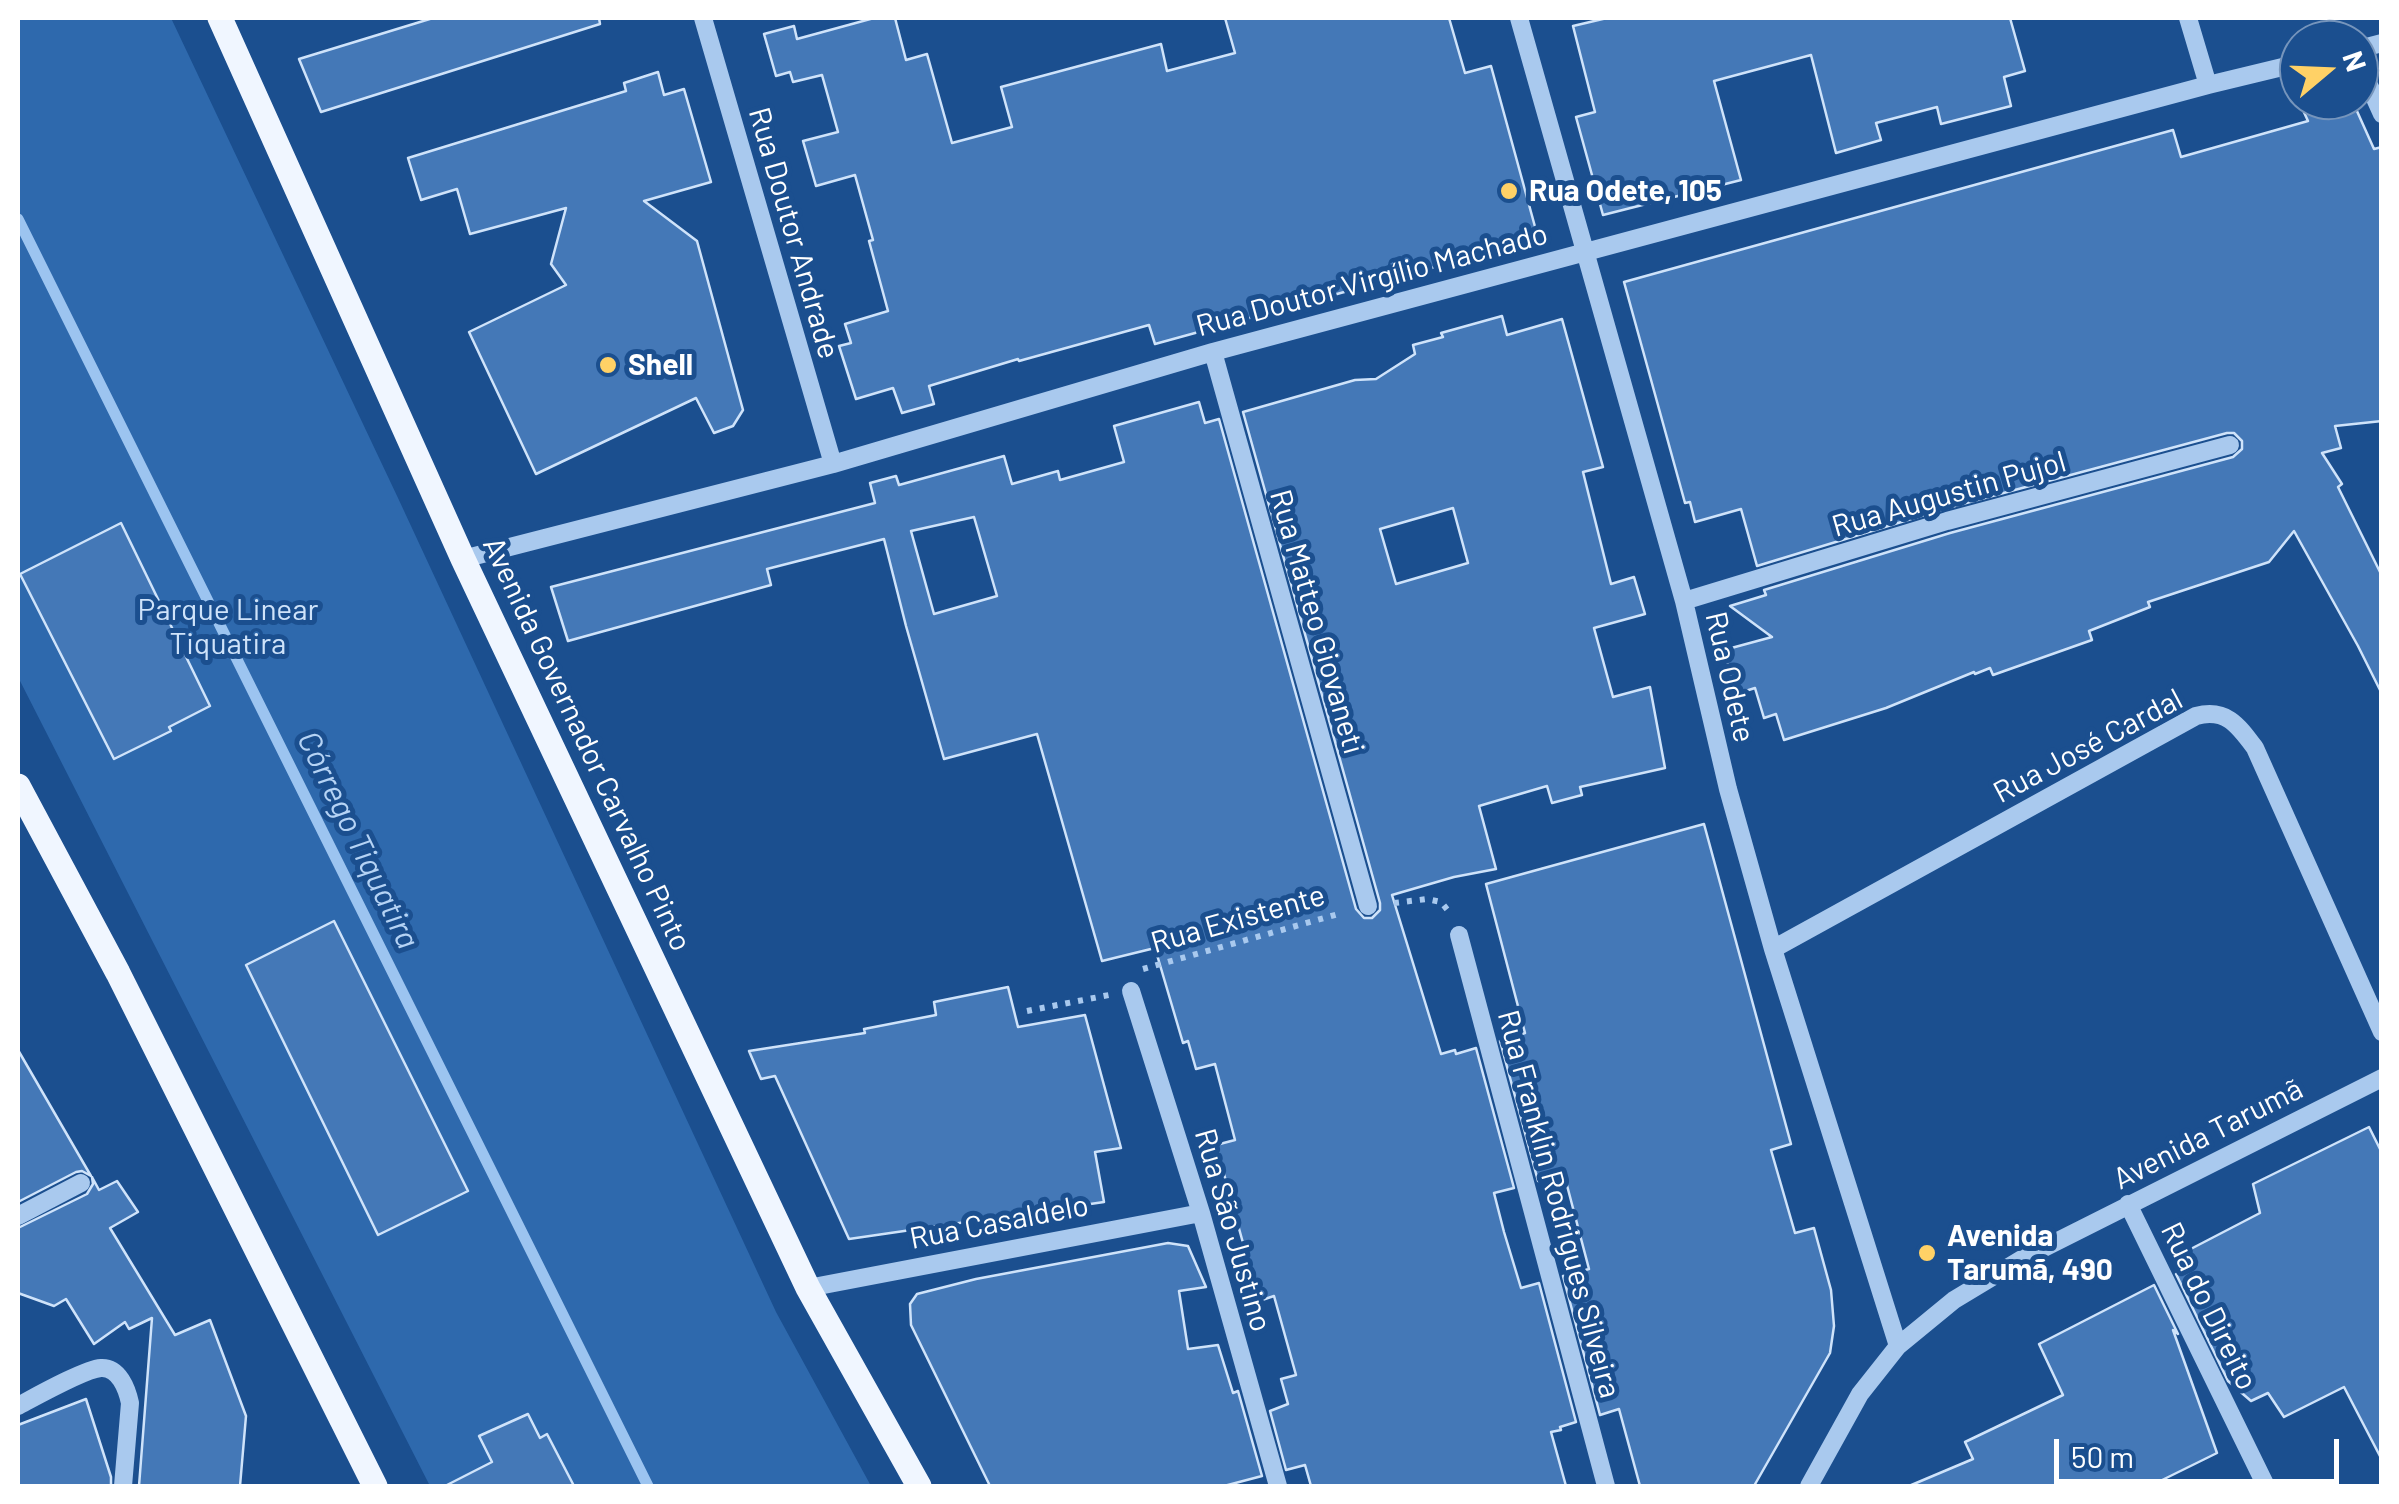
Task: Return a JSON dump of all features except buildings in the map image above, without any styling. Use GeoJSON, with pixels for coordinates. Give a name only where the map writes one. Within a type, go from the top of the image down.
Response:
{"type":"FeatureCollection","features":[{"type":"Feature","properties":{"kind":"main road","name":"Avenida Governador Carvalho Pinto"},"geometry":{"type":"LineString","coordinates":[[220,18],[463,559],[808,1288],[919,1486]]}},
{"type":"Feature","properties":{"kind":"main road"},"geometry":{"type":"LineString","coordinates":[[18,786],[118,973],[376,1486]]}},
{"type":"Feature","properties":{"kind":"street","name":"Rua Doutor Andrade"},"geometry":{"type":"LineString","coordinates":[[703,18],[833,464]]}},
{"type":"Feature","properties":{"kind":"street","name":"Rua Odete"},"geometry":{"type":"LineString","coordinates":[[1519,18],[1684,600],[1728,789],[1773,949],[1898,1346]]}},
{"type":"Feature","properties":{"kind":"street"},"geometry":{"type":"LineString","coordinates":[[2188,18],[2208,85]]}},
{"type":"Feature","properties":{"kind":"street","name":"Rua Doutor Virgílio Machado"},"geometry":{"type":"LineString","coordinates":[[463,559],[833,464],[1213,352],[1584,251],[2279,69]]}},
{"type":"Feature","properties":{"kind":"street","name":"Rua Matteo Giovaneti"},"geometry":{"type":"LineString","coordinates":[[1213,352],[1368,906]]}},
{"type":"Feature","properties":{"kind":"street","name":"Rua Augustin Pujol"},"geometry":{"type":"LineString","coordinates":[[1684,600],[1948,521],[2230,445]]}},
{"type":"Feature","properties":{"kind":"street","name":"Rua José Cardal"},"geometry":{"type":"LineString","coordinates":[[1773,949],[2196,716],[2210,712],[2225,716],[2255,748],[2382,1032]]}},
{"type":"Feature","properties":{"kind":"street","name":"Rua Franklin Rodrigues Silveira"},"geometry":{"type":"LineString","coordinates":[[1459,935],[1606,1486]]}},
{"type":"Feature","properties":{"kind":"street","name":"Rua São Justino"},"geometry":{"type":"LineString","coordinates":[[1130,991],[1201,1213],[1278,1486]]}},
{"type":"Feature","properties":{"kind":"street","name":"Avenida Tarumã"},"geometry":{"type":"LineString","coordinates":[[1810,1486],[1860,1394],[1898,1346],[1954,1300],[2022,1259],[2128,1204],[2382,1078]]}},
{"type":"Feature","properties":{"kind":"street"},"geometry":{"type":"LineString","coordinates":[[18,1216],[81,1183]]}},
{"type":"Feature","properties":{"kind":"street","name":"Rua do Direito"},"geometry":{"type":"LineString","coordinates":[[2128,1204],[2266,1486]]}},
{"type":"Feature","properties":{"kind":"street","name":"Rua Casaldelo"},"geometry":{"type":"LineString","coordinates":[[808,1288],[1201,1213]]}},
{"type":"Feature","properties":{"kind":"street"},"geometry":{"type":"LineString","coordinates":[[18,1406],[88,1372],[103,1368],[113,1371],[128,1390],[130,1403],[122,1486]]}},
{"type":"Feature","properties":{"kind":"path","name":"Rua Existente"},"geometry":{"type":"LineString","coordinates":[[1026,1011],[1130,991],[1130,978],[1136,971],[1368,906],[1441,902],[1450,911],[1459,935]]}},
{"type":"Feature","properties":{"kind":"green space","name":"Parque Linear Tiquatira"},"geometry":{"type":"Polygon","coordinates":[[[18,18],[171,18],[776,1312],[871,1486],[430,1486],[18,677],[18,18]]]}},
{"type":"Feature","properties":{"kind":"waterway","name":"Córrego Tiquatira"},"geometry":{"type":"LineString","coordinates":[[18,219],[648,1486]]}},
{"type":"Feature","properties":{"kind":"place","name":"Rua Odete, 105"},"geometry":{"type":"Point","coordinates":[1509,191]}},
{"type":"Feature","properties":{"kind":"place","name":"Shell"},"geometry":{"type":"Point","coordinates":[608,365]}},
{"type":"Feature","properties":{"kind":"place","name":"Avenida Tarumã, 490"},"geometry":{"type":"Point","coordinates":[1927,1253]}}]}
